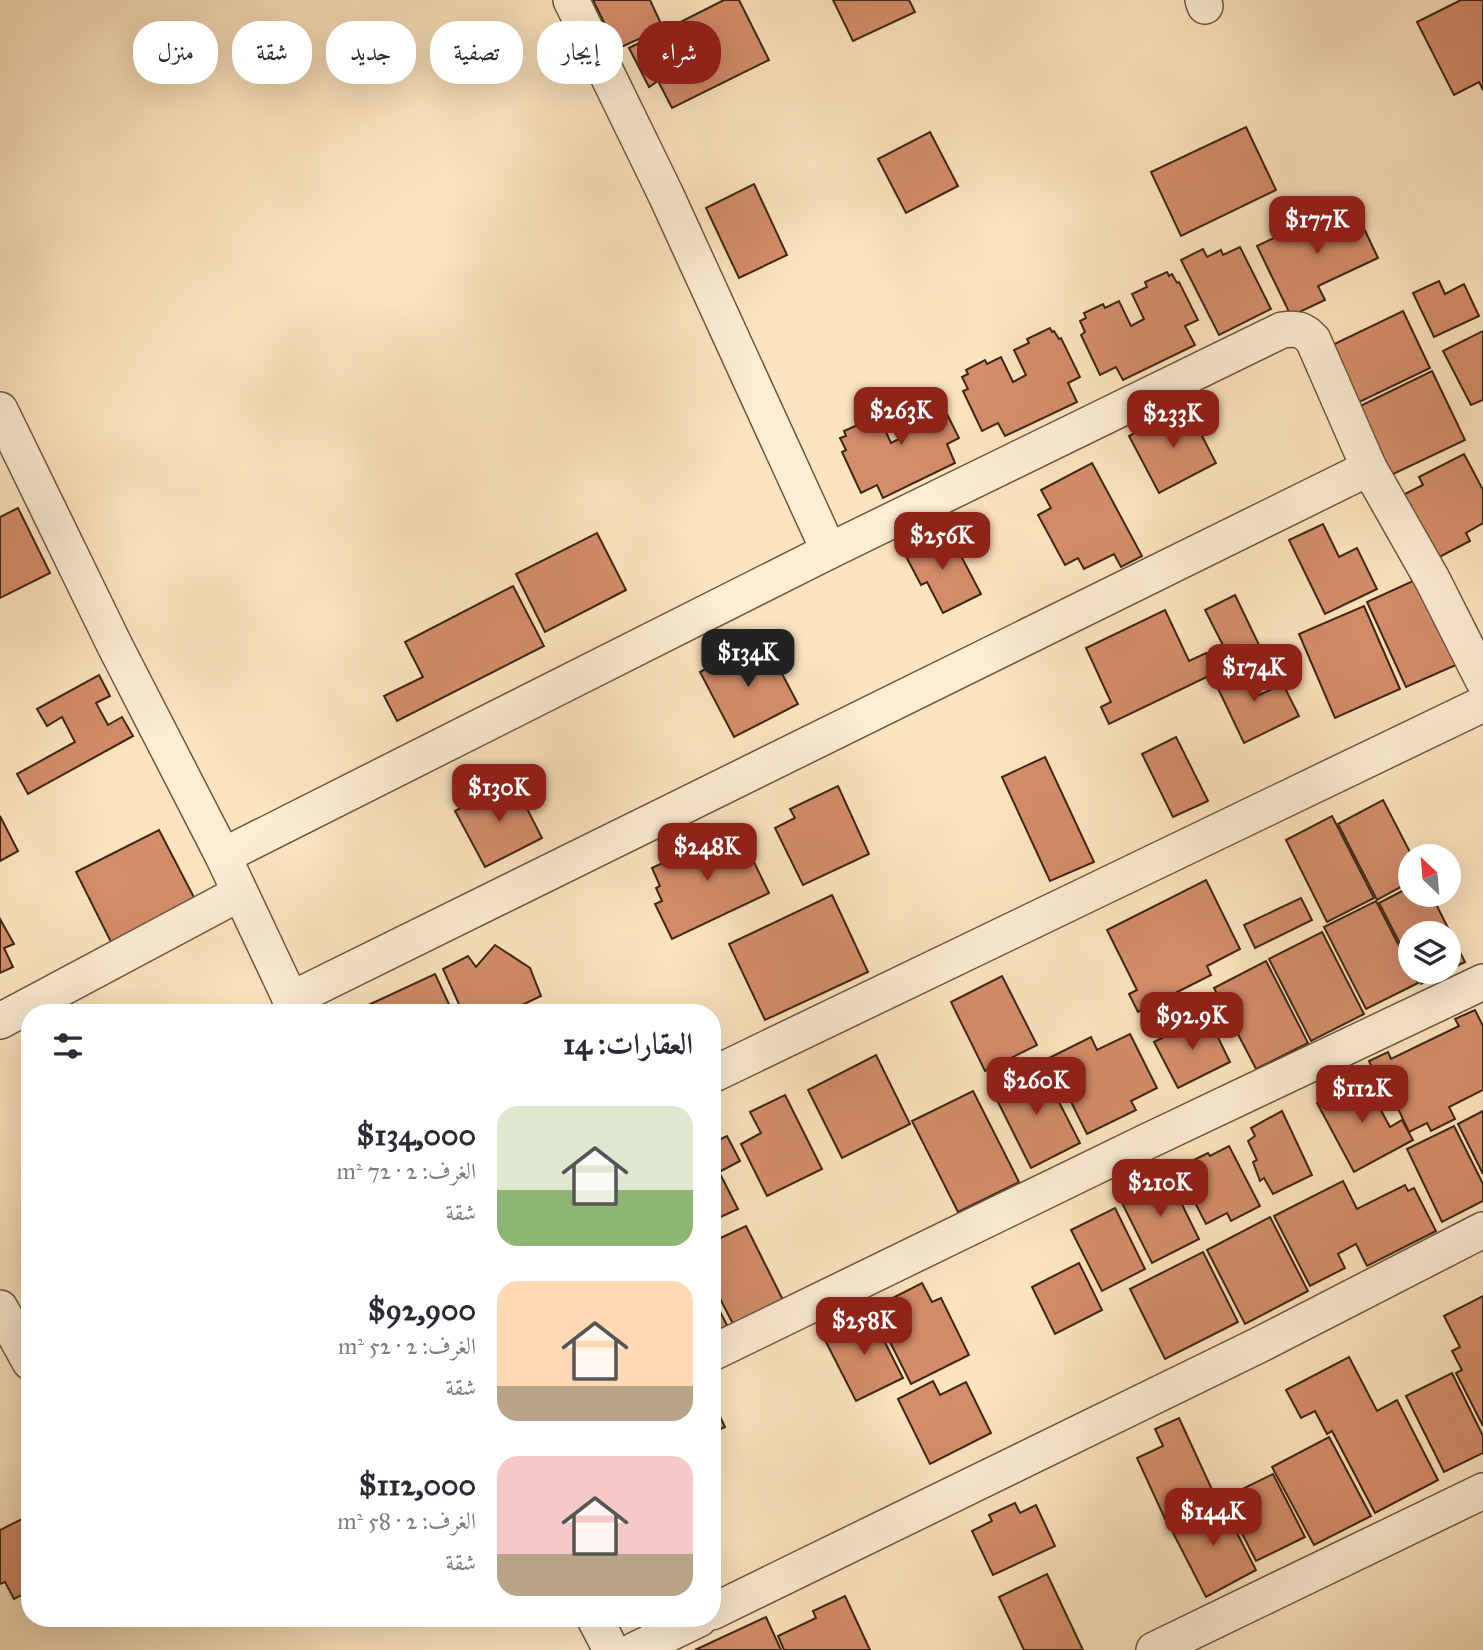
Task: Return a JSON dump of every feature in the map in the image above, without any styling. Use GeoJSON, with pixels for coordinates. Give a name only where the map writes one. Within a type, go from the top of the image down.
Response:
{"type":"FeatureCollection","features":[{"type":"Feature","properties":{"kind":"street"},"geometry":{"type":"LineString","coordinates":[[571,0],[666,195],[829,551]]}},
{"type":"Feature","properties":{"kind":"street"},"geometry":{"type":"LineString","coordinates":[[223,856],[829,551],[1282,330],[1296,328],[1306,331],[1313,340],[1369,468],[1432,579],[1483,680]]}},
{"type":"Feature","properties":{"kind":"street"},"geometry":{"type":"LineString","coordinates":[[0,410],[114,646],[223,856],[293,1004]]}},
{"type":"Feature","properties":{"kind":"street"},"geometry":{"type":"LineString","coordinates":[[298,1004],[1369,468]]}},
{"type":"Feature","properties":{"kind":"street"},"geometry":{"type":"LineString","coordinates":[[721,1071],[1483,704]]}},
{"type":"Feature","properties":{"kind":"street"},"geometry":{"type":"LineString","coordinates":[[32,1004],[240,893]]}},
{"type":"Feature","properties":{"kind":"street"},"geometry":{"type":"LineString","coordinates":[[721,1349],[1160,1135],[1483,982]]}},
{"type":"Feature","properties":{"kind":"street"},"geometry":{"type":"LineString","coordinates":[[0,1021],[21,1010]]}},
{"type":"Feature","properties":{"kind":"street"},"geometry":{"type":"LineString","coordinates":[[721,1608],[1259,1345],[1483,1230]]}},
{"type":"Feature","properties":{"kind":"street"},"geometry":{"type":"LineString","coordinates":[[0,1308],[21,1346]]}},
{"type":"Feature","properties":{"kind":"street"},"geometry":{"type":"LineString","coordinates":[[1154,1650],[1483,1491]]}},
{"type":"Feature","properties":{"kind":"street"},"geometry":{"type":"LineString","coordinates":[[599,1627],[611,1650]]}},
{"type":"Feature","properties":{"kind":"street"},"geometry":{"type":"LineString","coordinates":[[635,1650],[682,1627]]}},
{"type":"Feature","properties":{"kind":"building"},"geometry":{"type":"Polygon","coordinates":[[[593,0],[650,0],[660,21],[637,21],[637,40],[623,46],[623,21],[603,21],[593,0]]]}},
{"type":"Feature","properties":{"kind":"building"},"geometry":{"type":"Polygon","coordinates":[[[724,0],[739,0],[769,60],[721,84],[721,21],[682,21],[724,0]]]}},
{"type":"Feature","properties":{"kind":"building"},"geometry":{"type":"Polygon","coordinates":[[[833,0],[909,0],[915,12],[853,41],[833,0]]]}},
{"type":"Feature","properties":{"kind":"building"},"geometry":{"type":"Polygon","coordinates":[[[1461,0],[1483,0],[1483,90],[1479,82],[1454,95],[1417,22],[1461,0]]]}},
{"type":"Feature","properties":{"kind":"building"},"geometry":{"type":"Polygon","coordinates":[[[637,44],[637,64],[629,48],[637,44]]]}},
{"type":"Feature","properties":{"kind":"building"},"geometry":{"type":"Polygon","coordinates":[[[660,84],[720,84],[672,108],[660,84]]]}},
{"type":"Feature","properties":{"kind":"building"},"geometry":{"type":"Polygon","coordinates":[[[1246,127],[1276,190],[1181,236],[1151,172],[1246,127]]]}},
{"type":"Feature","properties":{"kind":"building"},"geometry":{"type":"Polygon","coordinates":[[[930,132],[958,186],[906,213],[878,159],[930,132]]]}},
{"type":"Feature","properties":{"kind":"building"},"geometry":{"type":"Polygon","coordinates":[[[754,184],[787,255],[739,278],[706,208],[754,184]]]}},
{"type":"Feature","properties":{"kind":"building"},"geometry":{"type":"Polygon","coordinates":[[[1351,201],[1378,258],[1318,286],[1325,300],[1291,316],[1257,246],[1351,201]]]}},
{"type":"Feature","properties":{"kind":"building"},"geometry":{"type":"Polygon","coordinates":[[[1240,247],[1271,309],[1219,335],[1181,260],[1203,249],[1207,257],[1221,250],[1223,255],[1240,247]]]}},
{"type":"Feature","properties":{"kind":"building"},"geometry":{"type":"Polygon","coordinates":[[[1167,272],[1179,282],[1198,320],[1185,326],[1195,345],[1123,380],[1116,367],[1100,375],[1081,335],[1085,332],[1080,321],[1086,318],[1084,313],[1103,304],[1105,308],[1119,301],[1131,326],[1144,319],[1132,294],[1147,287],[1145,282],[1167,272]]]}},
{"type":"Feature","properties":{"kind":"building"},"geometry":{"type":"Polygon","coordinates":[[[1439,281],[1445,294],[1464,284],[1479,316],[1434,337],[1413,293],[1439,281]]]}},
{"type":"Feature","properties":{"kind":"building"},"geometry":{"type":"Polygon","coordinates":[[[1403,311],[1430,368],[1349,407],[1322,350],[1403,311]]]}},
{"type":"Feature","properties":{"kind":"building"},"geometry":{"type":"Polygon","coordinates":[[[1050,328],[1061,338],[1080,377],[1068,383],[1077,402],[1005,436],[998,423],[982,431],[963,391],[968,389],[962,377],[968,374],[966,370],[985,360],[987,364],[1001,357],[1013,382],[1026,375],[1014,350],[1029,343],[1027,339],[1050,328]]]}},
{"type":"Feature","properties":{"kind":"building"},"geometry":{"type":"Polygon","coordinates":[[[1483,331],[1483,400],[1471,405],[1443,351],[1483,331]]]}},
{"type":"Feature","properties":{"kind":"building"},"geometry":{"type":"Polygon","coordinates":[[[1432,371],[1465,440],[1387,477],[1354,409],[1432,371]]]}},
{"type":"Feature","properties":{"kind":"building"},"geometry":{"type":"Polygon","coordinates":[[[928,389],[930,393],[933,392],[937,401],[940,400],[959,438],[947,444],[955,463],[883,498],[877,485],[861,493],[842,452],[846,450],[840,438],[846,436],[844,431],[864,422],[866,426],[880,419],[891,443],[905,436],[893,412],[907,405],[905,400],[928,389]]]}},
{"type":"Feature","properties":{"kind":"building"},"geometry":{"type":"Polygon","coordinates":[[[1187,407],[1216,463],[1159,493],[1129,436],[1187,407]]]}},
{"type":"Feature","properties":{"kind":"building"},"geometry":{"type":"Polygon","coordinates":[[[1464,454],[1483,490],[1483,523],[1466,533],[1470,541],[1428,563],[1395,499],[1423,485],[1419,477],[1464,454]]]}},
{"type":"Feature","properties":{"kind":"building"},"geometry":{"type":"Polygon","coordinates":[[[1092,463],[1142,556],[1121,567],[1114,554],[1084,569],[1078,558],[1065,565],[1038,515],[1051,508],[1041,490],[1092,463]]]}},
{"type":"Feature","properties":{"kind":"building"},"geometry":{"type":"Polygon","coordinates":[[[18,508],[50,573],[0,598],[0,517],[18,508]]]}},
{"type":"Feature","properties":{"kind":"building"},"geometry":{"type":"Polygon","coordinates":[[[1323,524],[1339,557],[1357,548],[1377,589],[1325,614],[1289,540],[1323,524]]]}},
{"type":"Feature","properties":{"kind":"building"},"geometry":{"type":"Polygon","coordinates":[[[597,533],[626,590],[545,632],[516,574],[597,533]]]}},
{"type":"Feature","properties":{"kind":"building"},"geometry":{"type":"Polygon","coordinates":[[[949,533],[981,594],[943,613],[927,582],[921,585],[901,547],[911,542],[915,547],[928,540],[929,543],[949,533]]]}},
{"type":"Feature","properties":{"kind":"building"},"geometry":{"type":"Polygon","coordinates":[[[1426,575],[1465,661],[1406,687],[1367,602],[1426,575]]]}},
{"type":"Feature","properties":{"kind":"building"},"geometry":{"type":"Polygon","coordinates":[[[513,586],[544,646],[397,721],[384,696],[423,677],[405,642],[513,586]]]}},
{"type":"Feature","properties":{"kind":"building"},"geometry":{"type":"Polygon","coordinates":[[[1235,595],[1260,647],[1231,661],[1205,610],[1235,595]]]}},
{"type":"Feature","properties":{"kind":"building"},"geometry":{"type":"Polygon","coordinates":[[[1364,606],[1400,689],[1335,718],[1299,634],[1364,606]]]}},
{"type":"Feature","properties":{"kind":"building"},"geometry":{"type":"Polygon","coordinates":[[[1165,610],[1189,661],[1206,653],[1215,673],[1109,724],[1101,707],[1111,702],[1086,648],[1165,610]]]}},
{"type":"Feature","properties":{"kind":"building"},"geometry":{"type":"Polygon","coordinates":[[[729,649],[732,656],[743,650],[748,660],[769,649],[798,704],[734,737],[700,672],[711,666],[708,660],[729,649]]]}},
{"type":"Feature","properties":{"kind":"building"},"geometry":{"type":"Polygon","coordinates":[[[1242,664],[1257,696],[1283,684],[1299,716],[1244,743],[1213,678],[1242,664]]]}},
{"type":"Feature","properties":{"kind":"building"},"geometry":{"type":"Polygon","coordinates":[[[99,675],[110,696],[96,703],[108,725],[122,717],[133,736],[28,794],[17,774],[75,742],[62,717],[47,726],[37,709],[99,675]]]}},
{"type":"Feature","properties":{"kind":"building"},"geometry":{"type":"Polygon","coordinates":[[[1176,737],[1208,801],[1173,817],[1142,754],[1176,737]]]}},
{"type":"Feature","properties":{"kind":"building"},"geometry":{"type":"Polygon","coordinates":[[[1045,757],[1094,862],[1050,881],[1002,777],[1045,757]]]}},
{"type":"Feature","properties":{"kind":"building"},"geometry":{"type":"Polygon","coordinates":[[[513,781],[542,838],[485,867],[455,811],[513,781]]]}},
{"type":"Feature","properties":{"kind":"building"},"geometry":{"type":"Polygon","coordinates":[[[838,786],[869,854],[803,885],[775,828],[795,818],[790,809],[838,786]]]}},
{"type":"Feature","properties":{"kind":"building"},"geometry":{"type":"Polygon","coordinates":[[[1383,800],[1406,844],[1398,844],[1398,889],[1377,900],[1338,824],[1383,800]]]}},
{"type":"Feature","properties":{"kind":"building"},"geometry":{"type":"Polygon","coordinates":[[[0,816],[18,851],[0,861],[0,816]]]}},
{"type":"Feature","properties":{"kind":"building"},"geometry":{"type":"Polygon","coordinates":[[[1332,816],[1374,898],[1327,922],[1286,840],[1332,816]]]}},
{"type":"Feature","properties":{"kind":"building"},"geometry":{"type":"Polygon","coordinates":[[[737,827],[769,893],[672,939],[655,904],[662,901],[656,888],[660,886],[652,868],[737,827]]]}},
{"type":"Feature","properties":{"kind":"building"},"geometry":{"type":"Polygon","coordinates":[[[159,830],[200,909],[116,952],[76,872],[159,830]]]}},
{"type":"Feature","properties":{"kind":"building"},"geometry":{"type":"Polygon","coordinates":[[[1206,880],[1240,949],[1207,966],[1211,975],[1138,1012],[1129,994],[1137,990],[1107,930],[1206,880]]]}},
{"type":"Feature","properties":{"kind":"building"},"geometry":{"type":"Polygon","coordinates":[[[1398,893],[1398,907],[1438,907],[1444,921],[1398,921],[1398,940],[1379,903],[1398,893]]]}},
{"type":"Feature","properties":{"kind":"building"},"geometry":{"type":"Polygon","coordinates":[[[832,895],[868,972],[765,1020],[729,944],[832,895]]]}},
{"type":"Feature","properties":{"kind":"building"},"geometry":{"type":"Polygon","coordinates":[[[1301,898],[1312,920],[1255,948],[1244,925],[1301,898]]]}},
{"type":"Feature","properties":{"kind":"building"},"geometry":{"type":"Polygon","coordinates":[[[1376,901],[1398,944],[1398,984],[1416,984],[1366,1009],[1324,927],[1376,901]]]}},
{"type":"Feature","properties":{"kind":"building"},"geometry":{"type":"Polygon","coordinates":[[[0,919],[14,944],[4,948],[13,967],[0,973],[0,919]]]}},
{"type":"Feature","properties":{"kind":"building"},"geometry":{"type":"Polygon","coordinates":[[[1322,932],[1364,1014],[1311,1041],[1269,959],[1322,932]]]}},
{"type":"Feature","properties":{"kind":"building"},"geometry":{"type":"Polygon","coordinates":[[[495,945],[530,968],[541,996],[524,1004],[459,1004],[443,969],[468,956],[476,967],[495,945]]]}},
{"type":"Feature","properties":{"kind":"building"},"geometry":{"type":"Polygon","coordinates":[[[1266,961],[1308,1043],[1256,1069],[1214,988],[1266,961]]]}},
{"type":"Feature","properties":{"kind":"building"},"geometry":{"type":"Polygon","coordinates":[[[435,974],[449,1004],[370,1004],[435,974]]]}},
{"type":"Feature","properties":{"kind":"building"},"geometry":{"type":"Polygon","coordinates":[[[1002,976],[1037,1045],[985,1071],[951,1002],[1002,976]]]}},
{"type":"Feature","properties":{"kind":"building"},"geometry":{"type":"Polygon","coordinates":[[[1475,1010],[1483,1026],[1483,1090],[1449,1107],[1455,1119],[1431,1131],[1427,1123],[1409,1132],[1394,1100],[1387,1100],[1369,1061],[1388,1052],[1391,1059],[1459,1026],[1455,1019],[1475,1010]]]}},
{"type":"Feature","properties":{"kind":"building"},"geometry":{"type":"Polygon","coordinates":[[[1207,1015],[1230,1062],[1178,1088],[1154,1042],[1207,1015]]]}},
{"type":"Feature","properties":{"kind":"building"},"geometry":{"type":"Polygon","coordinates":[[[1130,1034],[1157,1088],[1131,1101],[1136,1110],[1087,1134],[1049,1058],[1091,1037],[1097,1050],[1130,1034]]]}},
{"type":"Feature","properties":{"kind":"building"},"geometry":{"type":"Polygon","coordinates":[[[876,1055],[910,1124],[842,1158],[808,1090],[876,1055]]]}},
{"type":"Feature","properties":{"kind":"building"},"geometry":{"type":"Polygon","coordinates":[[[1040,1065],[1080,1143],[1031,1168],[992,1090],[1040,1065]]]}},
{"type":"Feature","properties":{"kind":"building"},"geometry":{"type":"Polygon","coordinates":[[[1363,1077],[1390,1127],[1402,1120],[1413,1140],[1354,1172],[1317,1103],[1363,1077]]]}},
{"type":"Feature","properties":{"kind":"building"},"geometry":{"type":"Polygon","coordinates":[[[973,1091],[1019,1182],[958,1212],[912,1121],[973,1091]]]}},
{"type":"Feature","properties":{"kind":"building"},"geometry":{"type":"Polygon","coordinates":[[[785,1095],[822,1169],[767,1196],[741,1144],[761,1133],[750,1112],[785,1095]]]}},
{"type":"Feature","properties":{"kind":"building"},"geometry":{"type":"Polygon","coordinates":[[[1282,1111],[1312,1175],[1273,1194],[1264,1178],[1260,1181],[1253,1162],[1257,1160],[1248,1141],[1255,1136],[1251,1128],[1282,1111]]]}},
{"type":"Feature","properties":{"kind":"building"},"geometry":{"type":"Polygon","coordinates":[[[1483,1111],[1483,1174],[1458,1124],[1483,1111]]]}},
{"type":"Feature","properties":{"kind":"building"},"geometry":{"type":"Polygon","coordinates":[[[1454,1126],[1483,1184],[1483,1201],[1442,1222],[1407,1149],[1454,1126]]]}},
{"type":"Feature","properties":{"kind":"building"},"geometry":{"type":"Polygon","coordinates":[[[727,1136],[740,1161],[721,1171],[721,1139],[727,1136]]]}},
{"type":"Feature","properties":{"kind":"building"},"geometry":{"type":"Polygon","coordinates":[[[1229,1146],[1260,1206],[1231,1221],[1227,1213],[1206,1224],[1177,1168],[1229,1146]]]}},
{"type":"Feature","properties":{"kind":"building"},"geometry":{"type":"Polygon","coordinates":[[[1167,1174],[1199,1239],[1152,1263],[1120,1199],[1167,1174]]]}},
{"type":"Feature","properties":{"kind":"building"},"geometry":{"type":"Polygon","coordinates":[[[721,1176],[738,1209],[721,1217],[721,1176]]]}},
{"type":"Feature","properties":{"kind":"building"},"geometry":{"type":"Polygon","coordinates":[[[1343,1181],[1357,1209],[1405,1185],[1408,1191],[1414,1188],[1436,1231],[1367,1266],[1356,1244],[1338,1254],[1345,1268],[1310,1286],[1274,1216],[1343,1181]]]}},
{"type":"Feature","properties":{"kind":"building"},"geometry":{"type":"Polygon","coordinates":[[[1115,1208],[1145,1269],[1102,1291],[1071,1230],[1115,1208]]]}},
{"type":"Feature","properties":{"kind":"building"},"geometry":{"type":"Polygon","coordinates":[[[1270,1217],[1308,1291],[1245,1324],[1207,1250],[1270,1217]]]}},
{"type":"Feature","properties":{"kind":"building"},"geometry":{"type":"Polygon","coordinates":[[[746,1226],[783,1300],[733,1324],[721,1301],[721,1238],[746,1226]]]}},
{"type":"Feature","properties":{"kind":"building"},"geometry":{"type":"Polygon","coordinates":[[[1203,1252],[1238,1322],[1165,1359],[1130,1289],[1203,1252]]]}},
{"type":"Feature","properties":{"kind":"building"},"geometry":{"type":"Polygon","coordinates":[[[1079,1263],[1102,1310],[1055,1334],[1032,1287],[1079,1263]]]}},
{"type":"Feature","properties":{"kind":"building"},"geometry":{"type":"Polygon","coordinates":[[[922,1283],[932,1302],[941,1298],[969,1355],[911,1384],[873,1308],[922,1283]]]}},
{"type":"Feature","properties":{"kind":"building"},"geometry":{"type":"Polygon","coordinates":[[[1483,1296],[1483,1426],[1456,1373],[1462,1370],[1452,1351],[1460,1347],[1444,1316],[1483,1296]]]}},
{"type":"Feature","properties":{"kind":"building"},"geometry":{"type":"Polygon","coordinates":[[[869,1311],[903,1378],[856,1401],[826,1342],[841,1335],[837,1328],[869,1311]]]}},
{"type":"Feature","properties":{"kind":"building"},"geometry":{"type":"Polygon","coordinates":[[[721,1313],[728,1327],[721,1331],[721,1313]]]}},
{"type":"Feature","properties":{"kind":"building"},"geometry":{"type":"Polygon","coordinates":[[[1349,1357],[1377,1411],[1397,1400],[1438,1480],[1375,1513],[1332,1431],[1327,1434],[1315,1411],[1301,1418],[1286,1390],[1349,1357]]]}},
{"type":"Feature","properties":{"kind":"building"},"geometry":{"type":"Polygon","coordinates":[[[1452,1373],[1483,1436],[1483,1453],[1444,1472],[1406,1396],[1452,1373]]]}},
{"type":"Feature","properties":{"kind":"building"},"geometry":{"type":"Polygon","coordinates":[[[933,1381],[940,1395],[966,1382],[991,1433],[930,1464],[898,1399],[933,1381]]]}},
{"type":"Feature","properties":{"kind":"building"},"geometry":{"type":"Polygon","coordinates":[[[1179,1418],[1215,1496],[1165,1519],[1137,1458],[1163,1446],[1155,1429],[1179,1418]]]}},
{"type":"Feature","properties":{"kind":"building"},"geometry":{"type":"Polygon","coordinates":[[[1329,1437],[1371,1516],[1314,1545],[1272,1467],[1329,1437]]]}},
{"type":"Feature","properties":{"kind":"building"},"geometry":{"type":"Polygon","coordinates":[[[1273,1474],[1305,1537],[1256,1561],[1224,1498],[1273,1474]]]}},
{"type":"Feature","properties":{"kind":"building"},"geometry":{"type":"Polygon","coordinates":[[[1220,1500],[1256,1570],[1206,1597],[1170,1527],[1220,1500]]]}},
{"type":"Feature","properties":{"kind":"building"},"geometry":{"type":"Polygon","coordinates":[[[1015,1503],[1020,1513],[1036,1505],[1055,1546],[993,1575],[972,1531],[992,1521],[989,1515],[1015,1503]]]}},
{"type":"Feature","properties":{"kind":"building"},"geometry":{"type":"Polygon","coordinates":[[[21,1520],[21,1596],[14,1599],[5,1582],[0,1584],[0,1530],[21,1520]]]}},
{"type":"Feature","properties":{"kind":"building"},"geometry":{"type":"Polygon","coordinates":[[[1047,1574],[1083,1650],[1024,1650],[999,1597],[1047,1574]]]}},
{"type":"Feature","properties":{"kind":"building"},"geometry":{"type":"Polygon","coordinates":[[[845,1596],[870,1650],[784,1650],[778,1636],[816,1618],[813,1611],[845,1596]]]}},
{"type":"Feature","properties":{"kind":"building"},"geometry":{"type":"Polygon","coordinates":[[[766,1617],[781,1650],[695,1650],[766,1617]]]}}]}
